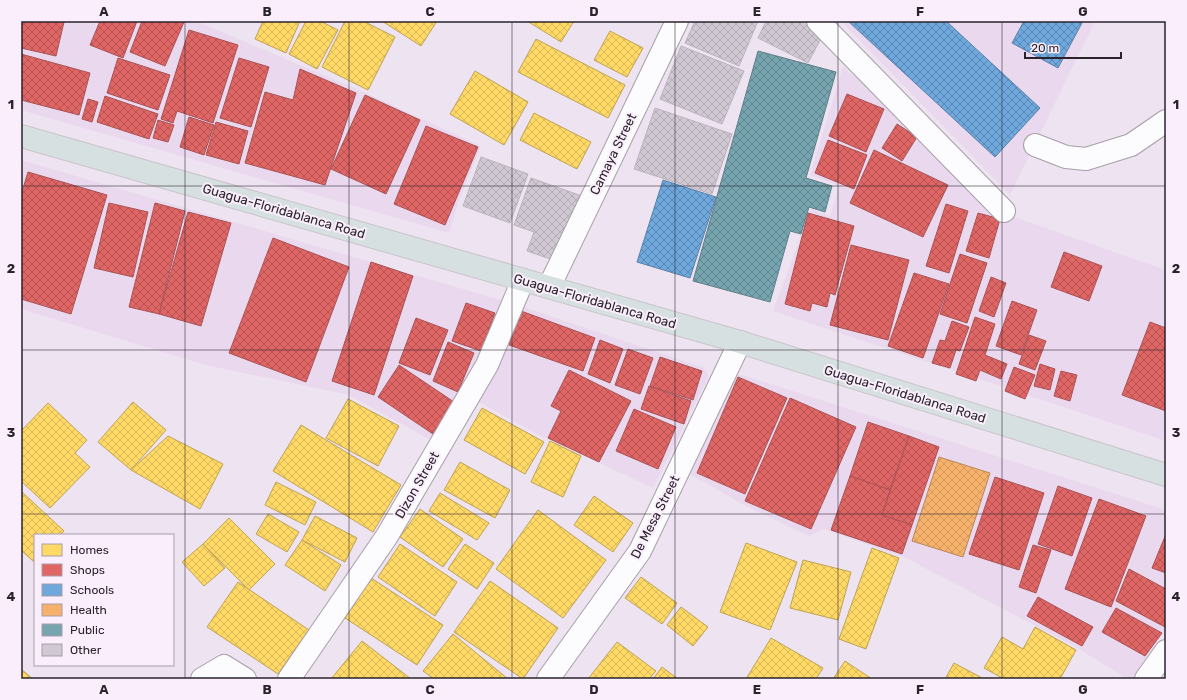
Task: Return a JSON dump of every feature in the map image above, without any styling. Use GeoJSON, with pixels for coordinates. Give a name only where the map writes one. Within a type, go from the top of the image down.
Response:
{"type":"FeatureCollection","features":[{"type":"Feature","properties":{"kind":"main road","name":"Guagua-Floridablanca Road"},"geometry":{"type":"LineString","coordinates":[[21,136],[740,342],[1166,475]]}},
{"type":"Feature","properties":{"kind":"street","name":"Camaya Street"},"geometry":{"type":"LineString","coordinates":[[549,288],[676,21]]}},
{"type":"Feature","properties":{"kind":"street"},"geometry":{"type":"LineString","coordinates":[[818,21],[1004,211]]}},
{"type":"Feature","properties":{"kind":"street"},"geometry":{"type":"LineString","coordinates":[[1035,144],[1066,157],[1086,159],[1131,144],[1166,121]]}},
{"type":"Feature","properties":{"kind":"street","name":"Dizon Street"},"geometry":{"type":"LineString","coordinates":[[289,679],[387,536],[487,365],[523,280]]}},
{"type":"Feature","properties":{"kind":"street","name":"De Mesa Street"},"geometry":{"type":"LineString","coordinates":[[548,679],[640,551],[740,342]]}},
{"type":"Feature","properties":{"kind":"street"},"geometry":{"type":"LineString","coordinates":[[1146,679],[1166,651]]}},
{"type":"Feature","properties":{"kind":"street"},"geometry":{"type":"LineString","coordinates":[[202,679],[224,666],[245,679]]}},
{"type":"Feature","properties":{"kind":"shaded area"},"geometry":{"type":"Polygon","coordinates":[[[21,21],[196,21],[366,93],[481,146],[458,203],[449,233],[21,110],[21,21]]]}},
{"type":"Feature","properties":{"kind":"shaded area"},"geometry":{"type":"Polygon","coordinates":[[[841,21],[1095,21],[1010,195],[841,21]]]}},
{"type":"Feature","properties":{"kind":"shaded area"},"geometry":{"type":"Polygon","coordinates":[[[843,67],[921,132],[1008,215],[1166,270],[1166,441],[773,311],[811,209],[830,216],[839,186],[810,175],[843,67]]]}},
{"type":"Feature","properties":{"kind":"shaded area"},"geometry":{"type":"Polygon","coordinates":[[[21,160],[504,301],[483,362],[436,443],[349,395],[206,365],[21,309],[21,160]]]}},
{"type":"Feature","properties":{"kind":"shaded area"},"geometry":{"type":"Polygon","coordinates":[[[523,307],[702,367],[708,374],[706,382],[653,488],[537,434],[477,401],[523,307]]]}},
{"type":"Feature","properties":{"kind":"shaded area"},"geometry":{"type":"Polygon","coordinates":[[[735,375],[742,375],[1166,510],[1166,629],[1131,679],[1127,679],[1074,646],[906,558],[823,529],[809,536],[746,506],[688,473],[735,375]]]}},
{"type":"Feature","properties":{"kind":"building: Homes"},"geometry":{"type":"Polygon","coordinates":[[[263,21],[300,21],[286,53],[255,39],[263,21]]]}},
{"type":"Feature","properties":{"kind":"building: Homes"},"geometry":{"type":"Polygon","coordinates":[[[306,21],[320,21],[338,30],[317,69],[289,54],[306,21]]]}},
{"type":"Feature","properties":{"kind":"building: Homes"},"geometry":{"type":"Polygon","coordinates":[[[345,21],[363,21],[395,37],[368,90],[322,67],[345,21]]]}},
{"type":"Feature","properties":{"kind":"building: Homes"},"geometry":{"type":"Polygon","coordinates":[[[382,21],[437,21],[421,46],[382,21]]]}},
{"type":"Feature","properties":{"kind":"building: Homes"},"geometry":{"type":"Polygon","coordinates":[[[527,21],[574,21],[561,42],[527,21]]]}},
{"type":"Feature","properties":{"kind":"building: Homes"},"geometry":{"type":"Polygon","coordinates":[[[610,31],[643,48],[627,77],[594,60],[610,31]]]}},
{"type":"Feature","properties":{"kind":"building: Homes"},"geometry":{"type":"Polygon","coordinates":[[[536,39],[625,85],[608,118],[518,72],[536,39]]]}},
{"type":"Feature","properties":{"kind":"building: Homes"},"geometry":{"type":"Polygon","coordinates":[[[475,71],[528,102],[504,145],[450,114],[475,71]]]}},
{"type":"Feature","properties":{"kind":"building: Homes"},"geometry":{"type":"Polygon","coordinates":[[[534,113],[591,142],[577,169],[520,140],[534,113]]]}},
{"type":"Feature","properties":{"kind":"building: Homes"},"geometry":{"type":"Polygon","coordinates":[[[348,399],[399,426],[378,466],[326,438],[348,399]]]}},
{"type":"Feature","properties":{"kind":"building: Homes"},"geometry":{"type":"Polygon","coordinates":[[[133,402],[166,430],[131,470],[98,442],[133,402]]]}},
{"type":"Feature","properties":{"kind":"building: Homes"},"geometry":{"type":"Polygon","coordinates":[[[48,403],[87,440],[75,453],[90,467],[50,508],[21,481],[21,431],[48,403]]]}},
{"type":"Feature","properties":{"kind":"building: Homes"},"geometry":{"type":"Polygon","coordinates":[[[482,408],[544,442],[525,474],[464,440],[482,408]]]}},
{"type":"Feature","properties":{"kind":"building: Homes"},"geometry":{"type":"Polygon","coordinates":[[[301,425],[401,485],[373,532],[273,471],[301,425]]]}},
{"type":"Feature","properties":{"kind":"building: Homes"},"geometry":{"type":"Polygon","coordinates":[[[168,436],[223,464],[200,509],[131,470],[168,436]]]}},
{"type":"Feature","properties":{"kind":"building: Homes"},"geometry":{"type":"Polygon","coordinates":[[[550,441],[581,456],[563,497],[531,482],[550,441]]]}},
{"type":"Feature","properties":{"kind":"building: Homes"},"geometry":{"type":"Polygon","coordinates":[[[460,462],[510,490],[495,518],[444,490],[460,462]]]}},
{"type":"Feature","properties":{"kind":"building: Homes"},"geometry":{"type":"Polygon","coordinates":[[[276,482],[316,502],[305,525],[265,505],[276,482]]]}},
{"type":"Feature","properties":{"kind":"building: Homes"},"geometry":{"type":"Polygon","coordinates":[[[22,492],[64,531],[61,534],[34,534],[34,562],[21,550],[22,492]]]}},
{"type":"Feature","properties":{"kind":"building: Homes"},"geometry":{"type":"Polygon","coordinates":[[[440,493],[489,523],[477,540],[429,511],[440,493]]]}},
{"type":"Feature","properties":{"kind":"building: Homes"},"geometry":{"type":"Polygon","coordinates":[[[594,496],[633,523],[613,552],[574,525],[594,496]]]}},
{"type":"Feature","properties":{"kind":"building: Homes"},"geometry":{"type":"Polygon","coordinates":[[[420,509],[463,539],[443,567],[400,537],[420,509]]]}},
{"type":"Feature","properties":{"kind":"building: Homes"},"geometry":{"type":"Polygon","coordinates":[[[538,510],[606,560],[563,618],[496,569],[538,510]]]}},
{"type":"Feature","properties":{"kind":"building: Homes"},"geometry":{"type":"Polygon","coordinates":[[[268,514],[299,532],[287,552],[256,534],[268,514]]]}},
{"type":"Feature","properties":{"kind":"building: Homes"},"geometry":{"type":"Polygon","coordinates":[[[315,516],[357,538],[345,562],[302,540],[315,516]]]}},
{"type":"Feature","properties":{"kind":"building: Homes"},"geometry":{"type":"Polygon","coordinates":[[[229,518],[275,564],[249,590],[203,544],[229,518]]]}},
{"type":"Feature","properties":{"kind":"building: Homes"},"geometry":{"type":"Polygon","coordinates":[[[302,540],[341,565],[325,591],[285,565],[302,540]]]}},
{"type":"Feature","properties":{"kind":"building: Homes"},"geometry":{"type":"Polygon","coordinates":[[[746,543],[797,562],[770,630],[720,612],[746,543]]]}},
{"type":"Feature","properties":{"kind":"building: Homes"},"geometry":{"type":"Polygon","coordinates":[[[203,544],[225,568],[204,586],[182,562],[203,544]]]}},
{"type":"Feature","properties":{"kind":"building: Homes"},"geometry":{"type":"Polygon","coordinates":[[[400,544],[457,582],[435,616],[378,577],[400,544]]]}},
{"type":"Feature","properties":{"kind":"building: Homes"},"geometry":{"type":"Polygon","coordinates":[[[465,544],[494,563],[477,589],[448,569],[465,544]]]}},
{"type":"Feature","properties":{"kind":"building: Homes"},"geometry":{"type":"Polygon","coordinates":[[[872,548],[899,558],[866,649],[839,639],[872,548]]]}},
{"type":"Feature","properties":{"kind":"building: Homes"},"geometry":{"type":"Polygon","coordinates":[[[803,560],[851,572],[838,620],[790,608],[803,560]]]}},
{"type":"Feature","properties":{"kind":"building: Homes"},"geometry":{"type":"Polygon","coordinates":[[[641,577],[677,603],[662,624],[625,598],[641,577]]]}},
{"type":"Feature","properties":{"kind":"building: Homes"},"geometry":{"type":"Polygon","coordinates":[[[371,578],[443,625],[417,665],[345,618],[371,578]]]}},
{"type":"Feature","properties":{"kind":"building: Homes"},"geometry":{"type":"Polygon","coordinates":[[[490,581],[558,628],[523,679],[454,632],[490,581]]]}},
{"type":"Feature","properties":{"kind":"building: Homes"},"geometry":{"type":"Polygon","coordinates":[[[238,582],[309,630],[278,674],[207,627],[238,582]]]}},
{"type":"Feature","properties":{"kind":"building: Homes"},"geometry":{"type":"Polygon","coordinates":[[[681,607],[708,627],[693,646],[667,625],[681,607]]]}},
{"type":"Feature","properties":{"kind":"building: Homes"},"geometry":{"type":"Polygon","coordinates":[[[1035,627],[1076,650],[1060,679],[1004,679],[984,668],[1002,637],[1023,649],[1035,627]]]}},
{"type":"Feature","properties":{"kind":"building: Homes"},"geometry":{"type":"Polygon","coordinates":[[[453,634],[508,679],[434,679],[423,671],[453,634]]]}},
{"type":"Feature","properties":{"kind":"building: Homes"},"geometry":{"type":"Polygon","coordinates":[[[771,638],[823,668],[816,679],[746,679],[771,638]]]}},
{"type":"Feature","properties":{"kind":"building: Homes"},"geometry":{"type":"Polygon","coordinates":[[[362,641],[411,679],[331,679],[362,641]]]}},
{"type":"Feature","properties":{"kind":"building: Homes"},"geometry":{"type":"Polygon","coordinates":[[[617,642],[656,671],[649,679],[588,679],[617,642]]]}},
{"type":"Feature","properties":{"kind":"building: Homes"},"geometry":{"type":"Polygon","coordinates":[[[845,661],[872,679],[833,679],[845,661]]]}},
{"type":"Feature","properties":{"kind":"building: Homes"},"geometry":{"type":"Polygon","coordinates":[[[954,663],[984,679],[945,679],[954,663]]]}},
{"type":"Feature","properties":{"kind":"building: Homes"},"geometry":{"type":"Polygon","coordinates":[[[662,667],[678,679],[653,679],[662,667]]]}},
{"type":"Feature","properties":{"kind":"building: Homes"},"geometry":{"type":"Polygon","coordinates":[[[21,669],[33,679],[21,679],[21,669]]]}},
{"type":"Feature","properties":{"kind":"building: Shops"},"geometry":{"type":"Polygon","coordinates":[[[21,21],[64,22],[56,56],[21,48],[21,21]]]}},
{"type":"Feature","properties":{"kind":"building: Shops"},"geometry":{"type":"Polygon","coordinates":[[[100,21],[137,21],[123,58],[90,45],[100,21]]]}},
{"type":"Feature","properties":{"kind":"building: Shops"},"geometry":{"type":"Polygon","coordinates":[[[142,21],[184,22],[165,66],[130,52],[142,21]]]}},
{"type":"Feature","properties":{"kind":"building: Shops"},"geometry":{"type":"Polygon","coordinates":[[[189,30],[238,45],[213,123],[177,111],[173,123],[161,119],[189,30]]]}},
{"type":"Feature","properties":{"kind":"building: Shops"},"geometry":{"type":"Polygon","coordinates":[[[21,54],[90,73],[79,115],[21,100],[21,54]]]}},
{"type":"Feature","properties":{"kind":"building: Shops"},"geometry":{"type":"Polygon","coordinates":[[[118,58],[170,75],[158,110],[107,93],[118,58]]]}},
{"type":"Feature","properties":{"kind":"building: Shops"},"geometry":{"type":"Polygon","coordinates":[[[239,58],[269,67],[251,127],[220,118],[239,58]]]}},
{"type":"Feature","properties":{"kind":"building: Shops"},"geometry":{"type":"Polygon","coordinates":[[[300,69],[356,93],[325,185],[245,163],[265,92],[293,100],[300,69]]]}},
{"type":"Feature","properties":{"kind":"building: Shops"},"geometry":{"type":"Polygon","coordinates":[[[847,94],[884,109],[866,152],[829,136],[847,94]]]}},
{"type":"Feature","properties":{"kind":"building: Shops"},"geometry":{"type":"Polygon","coordinates":[[[365,95],[420,120],[386,194],[331,169],[365,95]]]}},
{"type":"Feature","properties":{"kind":"building: Shops"},"geometry":{"type":"Polygon","coordinates":[[[105,96],[158,114],[149,139],[97,122],[105,96]]]}},
{"type":"Feature","properties":{"kind":"building: Shops"},"geometry":{"type":"Polygon","coordinates":[[[88,99],[98,102],[92,122],[82,119],[88,99]]]}},
{"type":"Feature","properties":{"kind":"building: Shops"},"geometry":{"type":"Polygon","coordinates":[[[189,117],[214,125],[204,155],[180,147],[189,117]]]}},
{"type":"Feature","properties":{"kind":"building: Shops"},"geometry":{"type":"Polygon","coordinates":[[[158,120],[174,125],[168,142],[153,138],[158,120]]]}},
{"type":"Feature","properties":{"kind":"building: Shops"},"geometry":{"type":"Polygon","coordinates":[[[216,122],[248,131],[239,164],[206,155],[216,122]]]}},
{"type":"Feature","properties":{"kind":"building: Shops"},"geometry":{"type":"Polygon","coordinates":[[[897,124],[917,137],[902,161],[882,148],[897,124]]]}},
{"type":"Feature","properties":{"kind":"building: Shops"},"geometry":{"type":"Polygon","coordinates":[[[426,126],[478,147],[445,225],[394,204],[426,126]]]}},
{"type":"Feature","properties":{"kind":"building: Shops"},"geometry":{"type":"Polygon","coordinates":[[[828,140],[867,155],[854,189],[815,173],[828,140]]]}},
{"type":"Feature","properties":{"kind":"building: Shops"},"geometry":{"type":"Polygon","coordinates":[[[874,150],[948,185],[923,237],[850,203],[874,150]]]}},
{"type":"Feature","properties":{"kind":"building: Shops"},"geometry":{"type":"Polygon","coordinates":[[[28,172],[107,195],[71,314],[21,299],[21,195],[28,172]]]}},
{"type":"Feature","properties":{"kind":"building: Shops"},"geometry":{"type":"Polygon","coordinates":[[[109,203],[148,212],[133,277],[94,268],[109,203]]]}},
{"type":"Feature","properties":{"kind":"building: Shops"},"geometry":{"type":"Polygon","coordinates":[[[155,203],[185,211],[159,314],[129,307],[155,203]]]}},
{"type":"Feature","properties":{"kind":"building: Shops"},"geometry":{"type":"Polygon","coordinates":[[[946,204],[968,211],[949,273],[926,266],[946,204]]]}},
{"type":"Feature","properties":{"kind":"building: Shops"},"geometry":{"type":"Polygon","coordinates":[[[188,212],[231,223],[201,326],[159,314],[188,212]]]}},
{"type":"Feature","properties":{"kind":"building: Shops"},"geometry":{"type":"Polygon","coordinates":[[[808,213],[854,226],[835,295],[830,293],[827,307],[812,303],[810,311],[785,304],[808,213]]]}},
{"type":"Feature","properties":{"kind":"building: Shops"},"geometry":{"type":"Polygon","coordinates":[[[978,213],[1000,219],[989,258],[966,251],[978,213]]]}},
{"type":"Feature","properties":{"kind":"building: Shops"},"geometry":{"type":"Polygon","coordinates":[[[273,238],[349,267],[306,382],[229,353],[273,238]]]}},
{"type":"Feature","properties":{"kind":"building: Shops"},"geometry":{"type":"Polygon","coordinates":[[[851,245],[909,260],[888,340],[830,325],[851,245]]]}},
{"type":"Feature","properties":{"kind":"building: Shops"},"geometry":{"type":"Polygon","coordinates":[[[1064,252],[1102,266],[1089,301],[1051,287],[1064,252]]]}},
{"type":"Feature","properties":{"kind":"building: Shops"},"geometry":{"type":"Polygon","coordinates":[[[960,254],[987,263],[967,323],[940,314],[960,254]]]}},
{"type":"Feature","properties":{"kind":"building: Shops"},"geometry":{"type":"Polygon","coordinates":[[[371,262],[413,276],[374,395],[332,381],[371,262]]]}},
{"type":"Feature","properties":{"kind":"building: Shops"},"geometry":{"type":"Polygon","coordinates":[[[914,273],[949,284],[923,358],[888,346],[914,273]]]}},
{"type":"Feature","properties":{"kind":"building: Shops"},"geometry":{"type":"Polygon","coordinates":[[[991,277],[1006,283],[994,317],[979,311],[991,277]]]}},
{"type":"Feature","properties":{"kind":"building: Shops"},"geometry":{"type":"Polygon","coordinates":[[[1012,301],[1037,310],[1021,355],[996,346],[1012,301]]]}},
{"type":"Feature","properties":{"kind":"building: Shops"},"geometry":{"type":"Polygon","coordinates":[[[466,303],[495,313],[481,351],[452,341],[466,303]]]}},
{"type":"Feature","properties":{"kind":"building: Shops"},"geometry":{"type":"Polygon","coordinates":[[[521,311],[595,338],[583,371],[509,345],[521,311]]]}},
{"type":"Feature","properties":{"kind":"building: Shops"},"geometry":{"type":"Polygon","coordinates":[[[975,317],[995,324],[985,355],[1007,364],[1001,379],[980,370],[976,381],[956,374],[975,317]]]}},
{"type":"Feature","properties":{"kind":"building: Shops"},"geometry":{"type":"Polygon","coordinates":[[[416,318],[448,330],[430,375],[399,363],[416,318]]]}},
{"type":"Feature","properties":{"kind":"building: Shops"},"geometry":{"type":"Polygon","coordinates":[[[952,321],[969,327],[960,351],[956,350],[950,368],[932,363],[940,340],[945,341],[952,321]]]}},
{"type":"Feature","properties":{"kind":"building: Shops"},"geometry":{"type":"Polygon","coordinates":[[[1150,322],[1166,328],[1166,411],[1122,395],[1150,322]]]}},
{"type":"Feature","properties":{"kind":"building: Shops"},"geometry":{"type":"Polygon","coordinates":[[[1029,335],[1046,341],[1035,370],[1019,364],[1029,335]]]}},
{"type":"Feature","properties":{"kind":"building: Shops"},"geometry":{"type":"Polygon","coordinates":[[[600,340],[623,349],[610,383],[588,374],[600,340]]]}},
{"type":"Feature","properties":{"kind":"building: Shops"},"geometry":{"type":"Polygon","coordinates":[[[448,342],[474,353],[458,392],[433,381],[448,342]]]}},
{"type":"Feature","properties":{"kind":"building: Shops"},"geometry":{"type":"Polygon","coordinates":[[[628,349],[653,358],[640,394],[615,385],[628,349]]]}},
{"type":"Feature","properties":{"kind":"building: Shops"},"geometry":{"type":"Polygon","coordinates":[[[660,357],[702,371],[693,400],[650,386],[660,357]]]}},
{"type":"Feature","properties":{"kind":"building: Shops"},"geometry":{"type":"Polygon","coordinates":[[[1040,364],[1055,369],[1050,390],[1034,386],[1040,364]]]}},
{"type":"Feature","properties":{"kind":"building: Shops"},"geometry":{"type":"Polygon","coordinates":[[[399,365],[454,402],[433,434],[378,397],[399,365]]]}},
{"type":"Feature","properties":{"kind":"building: Shops"},"geometry":{"type":"Polygon","coordinates":[[[1014,367],[1035,375],[1025,399],[1005,391],[1014,367]]]}},
{"type":"Feature","properties":{"kind":"building: Shops"},"geometry":{"type":"Polygon","coordinates":[[[569,370],[631,401],[599,462],[548,438],[561,411],[551,406],[569,370]]]}},
{"type":"Feature","properties":{"kind":"building: Shops"},"geometry":{"type":"Polygon","coordinates":[[[1061,371],[1077,375],[1070,401],[1054,396],[1061,371]]]}},
{"type":"Feature","properties":{"kind":"building: Shops"},"geometry":{"type":"Polygon","coordinates":[[[738,377],[787,398],[745,494],[697,473],[738,377]]]}},
{"type":"Feature","properties":{"kind":"building: Shops"},"geometry":{"type":"Polygon","coordinates":[[[649,386],[691,401],[684,424],[641,409],[649,386]]]}},
{"type":"Feature","properties":{"kind":"building: Shops"},"geometry":{"type":"Polygon","coordinates":[[[790,398],[856,427],[811,529],[745,501],[790,398]]]}},
{"type":"Feature","properties":{"kind":"building: Shops"},"geometry":{"type":"Polygon","coordinates":[[[634,409],[676,427],[658,469],[616,451],[634,409]]]}},
{"type":"Feature","properties":{"kind":"building: Shops"},"geometry":{"type":"Polygon","coordinates":[[[868,422],[909,436],[890,490],[850,476],[868,422]]]}},
{"type":"Feature","properties":{"kind":"building: Shops"},"geometry":{"type":"Polygon","coordinates":[[[909,436],[939,447],[912,525],[882,515],[909,436]]]}},
{"type":"Feature","properties":{"kind":"building: Shops"},"geometry":{"type":"Polygon","coordinates":[[[850,476],[890,490],[882,515],[912,525],[902,554],[831,530],[850,476]]]}},
{"type":"Feature","properties":{"kind":"building: Shops"},"geometry":{"type":"Polygon","coordinates":[[[995,477],[1044,493],[1019,570],[969,554],[995,477]]]}},
{"type":"Feature","properties":{"kind":"building: Shops"},"geometry":{"type":"Polygon","coordinates":[[[1058,486],[1092,498],[1072,556],[1038,544],[1058,486]]]}},
{"type":"Feature","properties":{"kind":"building: Shops"},"geometry":{"type":"Polygon","coordinates":[[[1099,499],[1146,516],[1111,607],[1065,589],[1099,499]]]}},
{"type":"Feature","properties":{"kind":"building: Shops"},"geometry":{"type":"Polygon","coordinates":[[[1166,534],[1166,573],[1152,568],[1166,534]]]}},
{"type":"Feature","properties":{"kind":"building: Shops"},"geometry":{"type":"Polygon","coordinates":[[[1033,545],[1051,550],[1036,593],[1019,587],[1033,545]]]}},
{"type":"Feature","properties":{"kind":"building: Shops"},"geometry":{"type":"Polygon","coordinates":[[[1129,569],[1166,589],[1165,627],[1116,601],[1129,569]]]}},
{"type":"Feature","properties":{"kind":"building: Shops"},"geometry":{"type":"Polygon","coordinates":[[[1038,597],[1093,627],[1082,646],[1027,616],[1038,597]]]}},
{"type":"Feature","properties":{"kind":"building: Shops"},"geometry":{"type":"Polygon","coordinates":[[[1116,608],[1162,633],[1145,656],[1102,632],[1116,608]]]}},
{"type":"Feature","properties":{"kind":"building: Schools"},"geometry":{"type":"Polygon","coordinates":[[[848,21],[946,21],[1040,108],[995,157],[848,21]]]}},
{"type":"Feature","properties":{"kind":"building: Schools"},"geometry":{"type":"Polygon","coordinates":[[[1024,21],[1083,21],[1058,68],[1012,43],[1024,21]]]}},
{"type":"Feature","properties":{"kind":"building: Schools"},"geometry":{"type":"Polygon","coordinates":[[[663,180],[716,197],[690,278],[637,262],[663,180]]]}},
{"type":"Feature","properties":{"kind":"building: Health"},"geometry":{"type":"Polygon","coordinates":[[[939,457],[990,473],[963,557],[912,541],[939,457]]]}},
{"type":"Feature","properties":{"kind":"building: Public"},"geometry":{"type":"Polygon","coordinates":[[[758,51],[836,72],[806,178],[832,186],[825,212],[809,207],[801,234],[790,231],[770,302],[693,281],[758,51]]]}},
{"type":"Feature","properties":{"kind":"building: Other"},"geometry":{"type":"Polygon","coordinates":[[[695,21],[758,21],[739,66],[685,43],[695,21]]]}},
{"type":"Feature","properties":{"kind":"building: Other"},"geometry":{"type":"Polygon","coordinates":[[[766,21],[805,21],[825,31],[808,63],[758,38],[766,21]]]}},
{"type":"Feature","properties":{"kind":"building: Other"},"geometry":{"type":"Polygon","coordinates":[[[681,46],[744,71],[722,124],[660,99],[681,46]]]}},
{"type":"Feature","properties":{"kind":"building: Other"},"geometry":{"type":"Polygon","coordinates":[[[655,108],[732,134],[712,194],[634,169],[655,108]]]}},
{"type":"Feature","properties":{"kind":"building: Other"},"geometry":{"type":"Polygon","coordinates":[[[481,157],[528,174],[510,223],[463,206],[481,157]]]}},
{"type":"Feature","properties":{"kind":"building: Other"},"geometry":{"type":"Polygon","coordinates":[[[531,178],[582,196],[559,262],[527,251],[534,232],[514,225],[531,178]]]}}]}
